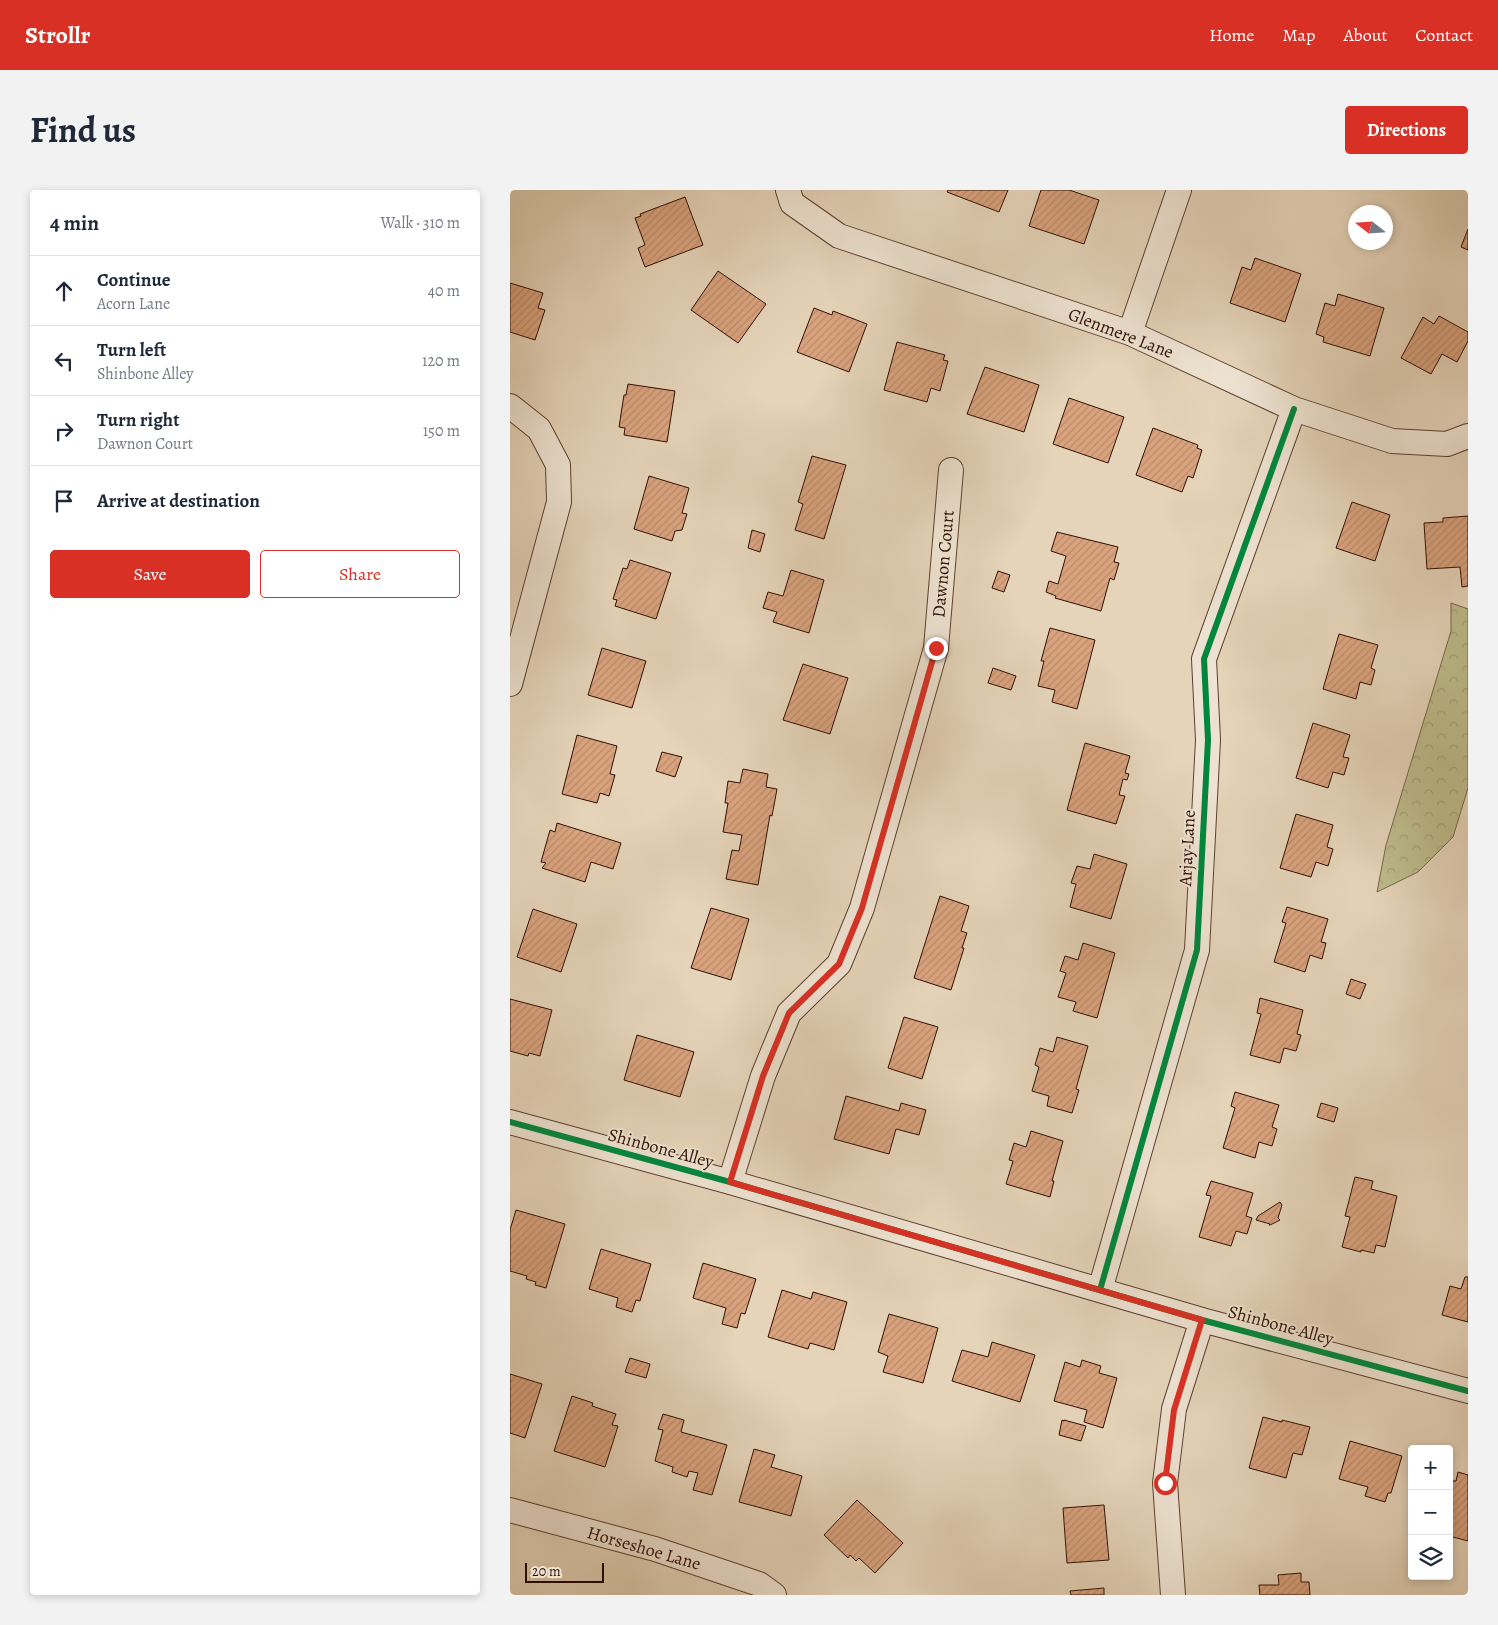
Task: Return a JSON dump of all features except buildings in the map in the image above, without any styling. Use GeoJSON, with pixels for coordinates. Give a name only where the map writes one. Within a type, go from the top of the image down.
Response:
{"type":"FeatureCollection","features":[{"type":"Feature","properties":{"kind":"street","name":"Glenmere Lane"},"geometry":{"type":"LineString","coordinates":[[788,190],[792,203],[840,236],[1130,333],[1294,410],[1392,441],[1447,444],[1468,436]]}},
{"type":"Feature","properties":{"kind":"street"},"geometry":{"type":"LineString","coordinates":[[1130,333],[1179,190]]}},
{"type":"Feature","properties":{"kind":"street"},"geometry":{"type":"LineString","coordinates":[[510,406],[539,429],[558,465],[559,502],[510,684]]}},
{"type":"Feature","properties":{"kind":"street","name":"Arjay Lane"},"geometry":{"type":"LineString","coordinates":[[1100,1290],[1197,950],[1208,740],[1204,660],[1294,410]]}},
{"type":"Feature","properties":{"kind":"street","name":"Dawnon Court"},"geometry":{"type":"LineString","coordinates":[[730,1182],[763,1076],[789,1013],[839,964],[862,908],[936,648],[952,470]]}},
{"type":"Feature","properties":{"kind":"street","name":"Shinbone Alley"},"geometry":{"type":"LineString","coordinates":[[510,1122],[730,1182],[1202,1320],[1468,1391]]}},
{"type":"Feature","properties":{"kind":"street"},"geometry":{"type":"LineString","coordinates":[[1173,1595],[1165,1483],[1174,1410],[1202,1320]]}},
{"type":"Feature","properties":{"kind":"street","name":"Horseshoe Lane"},"geometry":{"type":"LineString","coordinates":[[510,1510],[655,1549],[759,1584],[774,1595]]}},
{"type":"Feature","properties":{"kind":"green space"},"geometry":{"type":"Polygon","coordinates":[[[1451,603],[1468,609],[1468,788],[1453,837],[1418,872],[1377,892],[1386,845],[1451,631],[1451,603]]]}},
{"type":"Feature","properties":{"kind":"cycle path"},"geometry":{"type":"LineString","coordinates":[[1100,1290],[1197,950],[1208,740],[1204,659],[1294,409]]}},
{"type":"Feature","properties":{"kind":"cycle path"},"geometry":{"type":"LineString","coordinates":[[510,1122],[730,1182],[1202,1320],[1468,1391]]}},
{"type":"Feature","properties":{"kind":"route"},"geometry":{"type":"LineString","coordinates":[[936,648],[862,908],[839,964],[789,1013],[763,1076],[730,1182],[1202,1320],[1174,1410],[1165,1483]]}}]}
